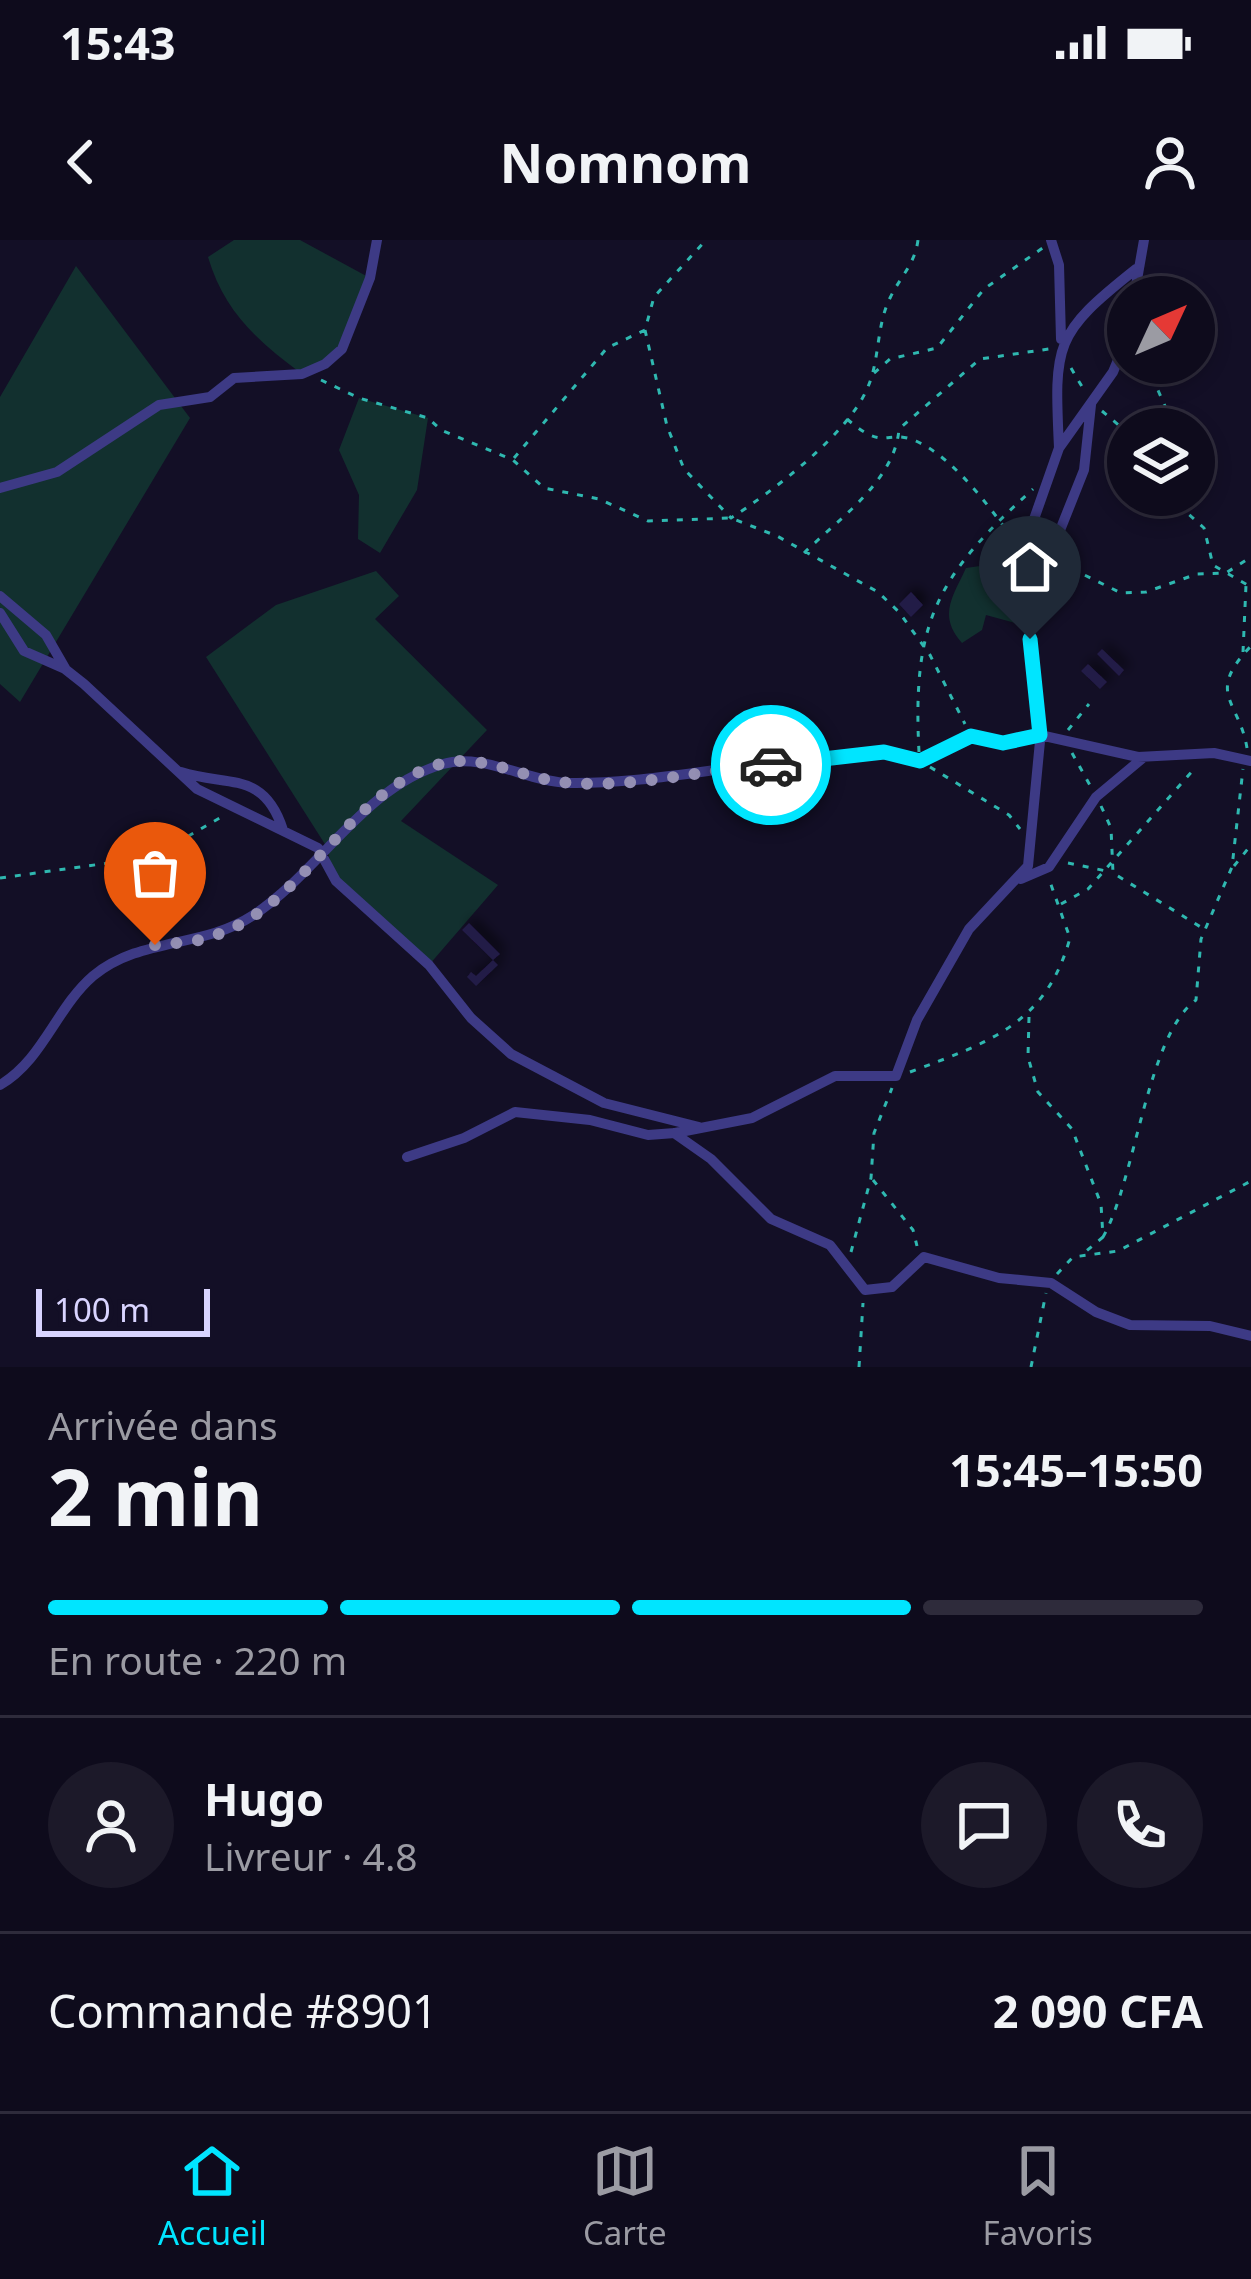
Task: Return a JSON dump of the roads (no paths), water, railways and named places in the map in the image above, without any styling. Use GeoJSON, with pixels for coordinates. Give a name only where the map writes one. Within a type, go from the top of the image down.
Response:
{"type":"FeatureCollection","features":[{"type":"Feature","properties":{"kind":"street"},"geometry":{"type":"LineString","coordinates":[[0,488],[57,472],[159,405],[210,397],[234,378],[302,374],[342,349],[370,278],[377,240]]}},
{"type":"Feature","properties":{"kind":"street"},"geometry":{"type":"LineString","coordinates":[[1051,240],[1058,266],[1059,448]]}},
{"type":"Feature","properties":{"kind":"street"},"geometry":{"type":"LineString","coordinates":[[1136,276],[1144,240]]}},
{"type":"Feature","properties":{"kind":"street"},"geometry":{"type":"LineString","coordinates":[[1060,348],[1078,316],[1136,269]]}},
{"type":"Feature","properties":{"kind":"street"},"geometry":{"type":"LineString","coordinates":[[407,1157],[464,1138],[515,1112],[590,1120],[648,1135],[675,1133],[752,1118],[836,1076],[896,1076],[916,1020],[969,929],[1030,858],[1040,735],[1030,639],[1033,522],[1059,448],[1107,380]]}},
{"type":"Feature","properties":{"kind":"street"},"geometry":{"type":"LineString","coordinates":[[1030,639],[1049,558],[1084,470],[1091,401]]}},
{"type":"Feature","properties":{"kind":"street"},"geometry":{"type":"LineString","coordinates":[[0,596],[46,635],[65,669]]}},
{"type":"Feature","properties":{"kind":"street"},"geometry":{"type":"LineString","coordinates":[[0,613],[24,651],[65,669],[212,799],[324,853],[337,881],[429,965],[471,1018],[511,1054],[568,1089],[645,1115],[708,1129]]}},
{"type":"Feature","properties":{"kind":"street"},"geometry":{"type":"LineString","coordinates":[[0,1085],[17,1075],[64,1004],[104,968],[155,945],[212,937],[253,915],[383,794],[446,762],[562,783],[644,782],[884,752],[920,761],[971,736],[1003,743],[1040,735],[1144,758],[1222,755],[1248,760]]}},
{"type":"Feature","properties":{"kind":"street"},"geometry":{"type":"LineString","coordinates":[[1008,885],[1048,865],[1096,797],[1144,758]]}},
{"type":"Feature","properties":{"kind":"street"},"geometry":{"type":"LineString","coordinates":[[181,772],[206,780],[240,781],[267,798],[283,830]]}},
{"type":"Feature","properties":{"kind":"street"},"geometry":{"type":"LineString","coordinates":[[645,1115],[710,1159],[771,1219],[830,1245],[853,1281],[868,1291],[892,1288],[917,1259],[1051,1283],[1096,1312],[1130,1325],[1210,1326],[1251,1336]]}}]}
